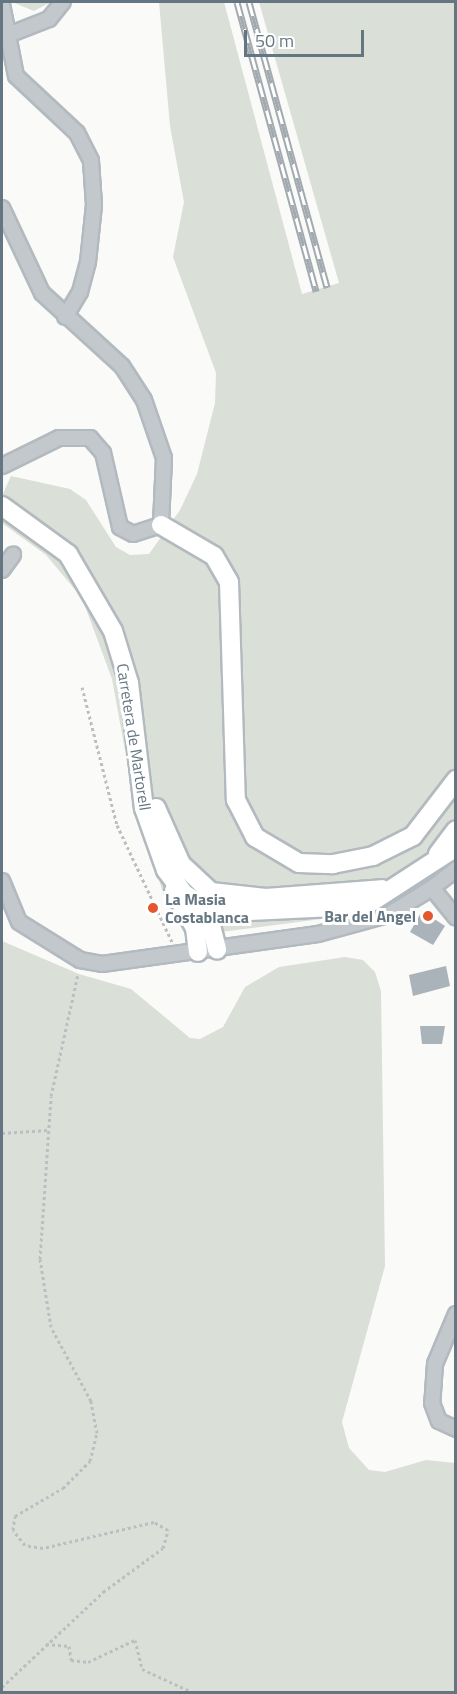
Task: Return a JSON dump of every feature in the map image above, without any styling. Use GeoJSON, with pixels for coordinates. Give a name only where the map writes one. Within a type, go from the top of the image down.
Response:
{"type":"FeatureCollection","features":[{"type":"Feature","properties":{"kind":"main road","name":"Carretera de Martorell"},"geometry":{"type":"LineString","coordinates":[[2,506],[52,538],[98,601],[123,658],[137,740],[144,808],[166,870],[184,894],[209,909],[254,914],[327,910],[373,901],[456,848]]}},
{"type":"Feature","properties":{"kind":"main road"},"geometry":{"type":"LineString","coordinates":[[160,525],[214,556],[229,582],[236,800],[255,837],[299,863],[333,864],[373,856],[413,836],[456,780]]}},
{"type":"Feature","properties":{"kind":"main road"},"geometry":{"type":"LineString","coordinates":[[137,740],[159,818],[209,909],[217,949]]}},
{"type":"Feature","properties":{"kind":"main road"},"geometry":{"type":"LineString","coordinates":[[432,863],[456,830]]}},
{"type":"Feature","properties":{"kind":"main road"},"geometry":{"type":"LineString","coordinates":[[166,870],[195,928],[198,952]]}},
{"type":"Feature","properties":{"kind":"main road"},"geometry":{"type":"LineString","coordinates":[[188,874],[211,892],[266,898]]}},
{"type":"Feature","properties":{"kind":"main road"},"geometry":{"type":"LineString","coordinates":[[195,928],[209,909],[266,898],[396,887]]}},
{"type":"Feature","properties":{"kind":"street"},"geometry":{"type":"LineString","coordinates":[[8,35],[49,20],[63,2]]}},
{"type":"Feature","properties":{"kind":"street"},"geometry":{"type":"LineString","coordinates":[[2,4],[16,76],[77,133],[91,161],[94,205],[88,262],[80,292],[65,317]]}},
{"type":"Feature","properties":{"kind":"street"},"geometry":{"type":"LineString","coordinates":[[2,208],[42,292],[65,317],[116,360],[144,400],[164,458],[160,525],[133,534],[120,526],[103,453],[90,438],[59,438],[2,466]]}},
{"type":"Feature","properties":{"kind":"street"},"geometry":{"type":"LineString","coordinates":[[2,570],[13,555]]}},
{"type":"Feature","properties":{"kind":"street"},"geometry":{"type":"LineString","coordinates":[[2,908],[18,922],[81,960],[102,964],[198,952],[356,926],[391,914],[432,888],[456,869]]}},
{"type":"Feature","properties":{"kind":"street"},"geometry":{"type":"LineString","coordinates":[[2,881],[18,922]]}},
{"type":"Feature","properties":{"kind":"street"},"geometry":{"type":"LineString","coordinates":[[432,888],[456,918]]}},
{"type":"Feature","properties":{"kind":"street"},"geometry":{"type":"LineString","coordinates":[[456,1314],[435,1364],[432,1403],[439,1421],[456,1429]]}},
{"type":"Feature","properties":{"kind":"path"},"geometry":{"type":"LineString","coordinates":[[82,687],[117,825],[163,912],[177,955]]}},
{"type":"Feature","properties":{"kind":"path"},"geometry":{"type":"LineString","coordinates":[[2,1687],[46,1644],[163,1548],[168,1530],[154,1522],[43,1548],[25,1545],[13,1530],[15,1516],[63,1488],[90,1461],[97,1433],[91,1401],[51,1327],[43,1299],[40,1259],[48,1130],[81,960]]}},
{"type":"Feature","properties":{"kind":"path"},"geometry":{"type":"LineString","coordinates":[[2,1133],[48,1130]]}},
{"type":"Feature","properties":{"kind":"path"},"geometry":{"type":"LineString","coordinates":[[46,1644],[69,1646],[71,1660],[88,1662],[135,1640],[142,1669],[192,1692]]}},
{"type":"Feature","properties":{"kind":"shaded area"},"geometry":{"type":"Polygon","coordinates":[[[12,2],[51,2],[34,11],[12,2]]]}},
{"type":"Feature","properties":{"kind":"shaded area"},"geometry":{"type":"Polygon","coordinates":[[[159,2],[224,2],[302,294],[339,283],[259,2],[455,2],[455,852],[411,895],[337,917],[213,933],[180,913],[162,890],[130,778],[112,679],[82,598],[46,555],[2,523],[2,496],[11,476],[70,489],[86,500],[116,547],[130,555],[149,554],[180,510],[197,474],[215,403],[216,373],[173,257],[184,202],[170,126],[159,2]]]}},
{"type":"Feature","properties":{"kind":"shaded area"},"geometry":{"type":"Polygon","coordinates":[[[2,941],[79,974],[131,989],[190,1038],[200,1039],[223,1027],[245,987],[279,967],[345,957],[363,960],[375,972],[381,991],[385,1266],[342,1422],[349,1448],[369,1470],[385,1472],[426,1460],[455,1463],[455,1692],[2,1692],[2,941]]]}},
{"type":"Feature","properties":{"kind":"building"},"geometry":{"type":"Polygon","coordinates":[[[422,911],[445,926],[433,945],[410,932],[422,911]]]}},
{"type":"Feature","properties":{"kind":"building"},"geometry":{"type":"Polygon","coordinates":[[[446,966],[450,986],[413,996],[409,975],[446,966]]]}},
{"type":"Feature","properties":{"kind":"building"},"geometry":{"type":"Polygon","coordinates":[[[420,1026],[445,1026],[442,1044],[422,1044],[420,1026]]]}},
{"type":"Feature","properties":{"kind":"railway"},"geometry":{"type":"LineString","coordinates":[[237,2],[316,291]]}},
{"type":"Feature","properties":{"kind":"railway"},"geometry":{"type":"LineString","coordinates":[[249,2],[327,288]]}},
{"type":"Feature","properties":{"kind":"place","name":"La Masia Costablanca"},"geometry":{"type":"Point","coordinates":[153,908]}},
{"type":"Feature","properties":{"kind":"place","name":"Bar del Angel"},"geometry":{"type":"Point","coordinates":[428,916]}}]}
